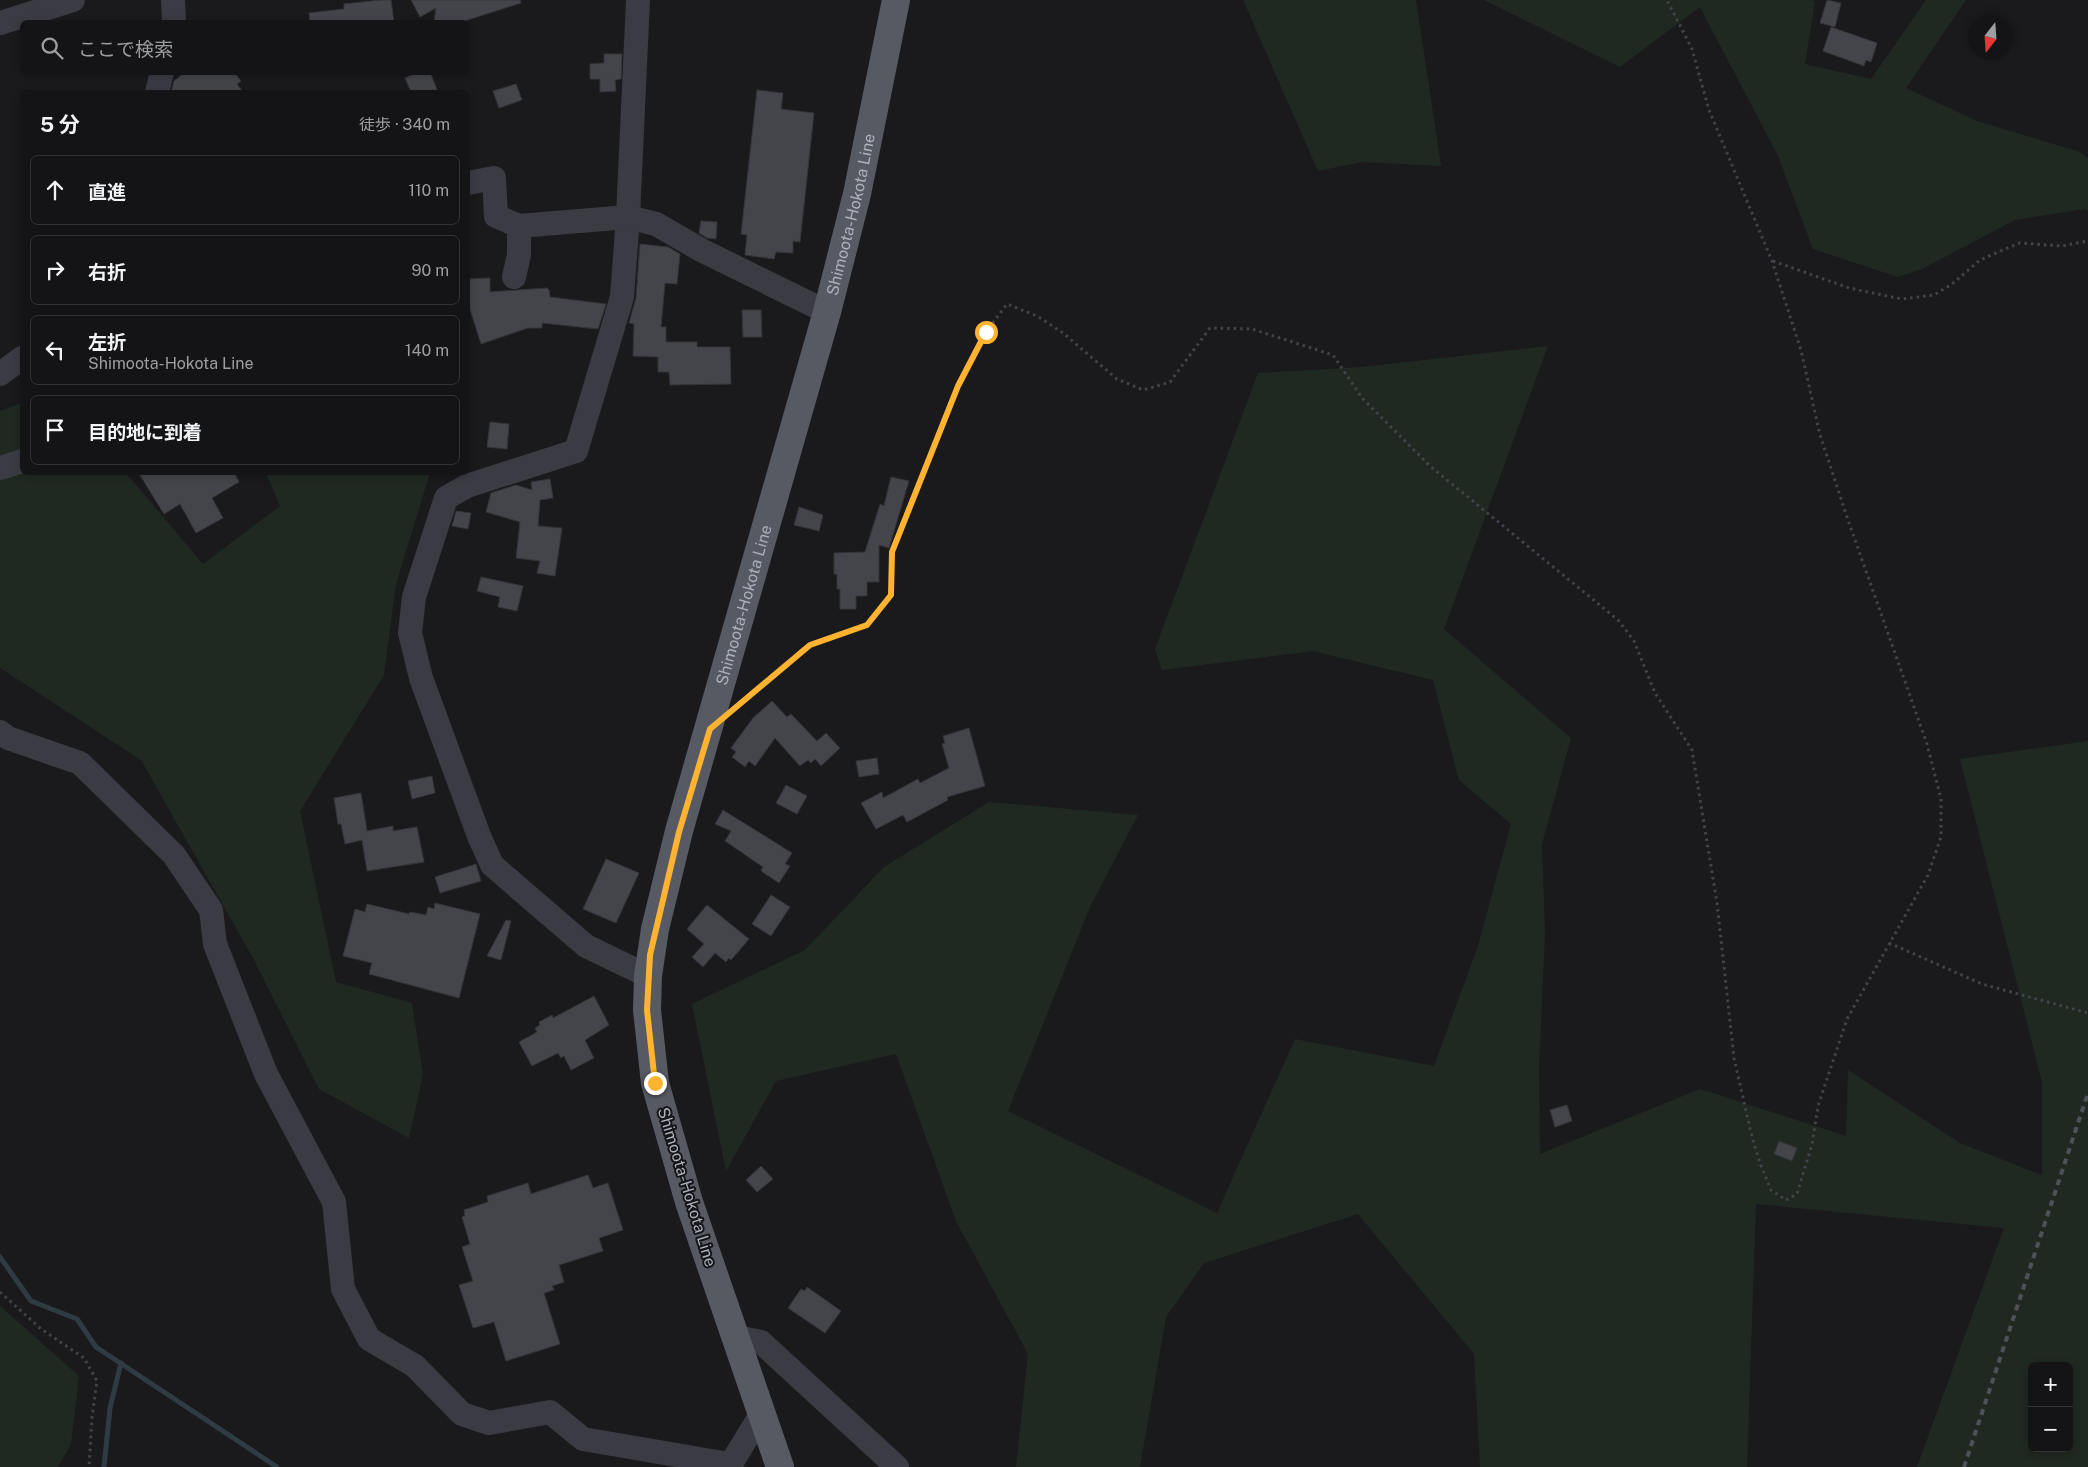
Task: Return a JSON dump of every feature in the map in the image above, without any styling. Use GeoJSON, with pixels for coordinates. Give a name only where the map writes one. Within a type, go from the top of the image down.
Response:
{"type":"FeatureCollection","features":[{"type":"Feature","properties":{"kind":"main road","name":"Shimoota-Hokota Line"},"geometry":{"type":"LineString","coordinates":[[780,1467],[689,1202],[655,1083],[647,1010],[648,976],[655,928],[679,832],[710,729],[827,312],[857,194],[896,0]]}},
{"type":"Feature","properties":{"kind":"street"},"geometry":{"type":"LineString","coordinates":[[0,23],[73,0]]}},
{"type":"Feature","properties":{"kind":"street"},"geometry":{"type":"LineString","coordinates":[[173,0],[174,20]]}},
{"type":"Feature","properties":{"kind":"street"},"geometry":{"type":"LineString","coordinates":[[638,0],[628,217],[622,297],[576,451],[467,486],[446,498],[414,597],[410,633],[420,678],[492,865],[586,946],[648,976]]}},
{"type":"Feature","properties":{"kind":"street"},"geometry":{"type":"LineString","coordinates":[[158,90],[161,75]]}},
{"type":"Feature","properties":{"kind":"street"},"geometry":{"type":"LineString","coordinates":[[470,183],[494,178],[496,216],[519,226],[628,217],[656,224],[701,250],[827,312]]}},
{"type":"Feature","properties":{"kind":"street"},"geometry":{"type":"LineString","coordinates":[[514,277],[518,255],[519,226]]}},
{"type":"Feature","properties":{"kind":"street"},"geometry":{"type":"LineString","coordinates":[[0,374],[20,359]]}},
{"type":"Feature","properties":{"kind":"street"},"geometry":{"type":"LineString","coordinates":[[0,468],[20,462]]}},
{"type":"Feature","properties":{"kind":"street"},"geometry":{"type":"LineString","coordinates":[[0,732],[8,738],[80,763],[174,855],[210,910],[215,944],[266,1074],[334,1202],[343,1289],[369,1339],[415,1366],[462,1414],[489,1423],[550,1412],[583,1439],[729,1466],[762,1413]]}},
{"type":"Feature","properties":{"kind":"street"},"geometry":{"type":"LineString","coordinates":[[736,1337],[761,1342],[897,1467]]}},
{"type":"Feature","properties":{"kind":"path"},"geometry":{"type":"LineString","coordinates":[[710,729],[810,645],[867,625],[891,595],[892,552],[958,386],[986,332],[1007,304],[1037,316],[1063,334],[1117,379],[1143,390],[1170,382],[1210,328],[1252,329],[1333,355],[1362,398],[1430,466],[1618,620],[1634,641],[1655,693],[1692,750],[1717,903],[1734,1058],[1751,1133],[1771,1190],[1786,1200],[1797,1194],[1812,1144],[1818,1106],[1846,1019],[1928,876],[1941,837],[1941,799],[1927,744],[1848,520],[1820,434],[1801,350],[1772,261],[1710,110],[1692,49],[1667,0]]}},
{"type":"Feature","properties":{"kind":"path"},"geometry":{"type":"LineString","coordinates":[[1772,261],[1849,288],[1902,298],[1934,295],[1952,284],[1980,260],[2019,243],[2062,246],[2088,241]]}},
{"type":"Feature","properties":{"kind":"path"},"geometry":{"type":"LineString","coordinates":[[1888,944],[1982,984],[2087,1013]]}},
{"type":"Feature","properties":{"kind":"path"},"geometry":{"type":"LineString","coordinates":[[0,1292],[41,1329],[84,1358],[97,1381],[92,1417],[89,1467]]}},
{"type":"Feature","properties":{"kind":"shaded area"},"geometry":{"type":"Polygon","coordinates":[[[1243,0],[1416,0],[1441,166],[1362,162],[1318,171],[1243,0]]]}},
{"type":"Feature","properties":{"kind":"shaded area"},"geometry":{"type":"Polygon","coordinates":[[[1484,0],[1811,0],[1815,1],[1805,64],[1871,79],[1926,0],[1966,0],[1906,88],[1977,121],[2080,152],[2088,158],[2088,211],[2085,209],[2015,220],[1922,269],[1898,277],[1813,249],[1778,156],[1700,7],[1620,67],[1484,0]]]}},
{"type":"Feature","properties":{"kind":"shaded area"},"geometry":{"type":"Polygon","coordinates":[[[1548,346],[1444,629],[1571,738],[1542,844],[1545,933],[1539,1067],[1540,1154],[1700,1089],[1846,1136],[1848,1070],[1960,1143],[2042,1175],[2042,1082],[1960,759],[2088,741],[2088,1467],[1917,1467],[2004,1228],[1756,1204],[1747,1467],[1480,1467],[1474,1354],[1358,1214],[1204,1263],[1166,1317],[1140,1467],[1016,1467],[1028,1354],[956,1221],[896,1054],[776,1081],[726,1171],[692,1004],[805,950],[884,867],[989,802],[1138,815],[1090,907],[1008,1111],[1217,1213],[1295,1039],[1434,1066],[1478,946],[1511,824],[1459,780],[1433,680],[1313,651],[1162,670],[1155,649],[1258,373],[1362,367],[1548,346]]]}},
{"type":"Feature","properties":{"kind":"shaded area"},"geometry":{"type":"Polygon","coordinates":[[[20,404],[20,475],[128,475],[203,564],[280,506],[267,475],[429,475],[396,584],[384,675],[300,811],[336,982],[412,1003],[423,1075],[409,1138],[319,1089],[253,958],[141,760],[0,668],[0,411],[20,404]]]}},
{"type":"Feature","properties":{"kind":"shaded area"},"geometry":{"type":"Polygon","coordinates":[[[0,1306],[79,1376],[71,1444],[58,1467],[0,1467],[0,1306]]]}},
{"type":"Feature","properties":{"kind":"building"},"geometry":{"type":"Polygon","coordinates":[[[391,0],[394,20],[310,20],[309,13],[344,9],[344,4],[391,0]]]}},
{"type":"Feature","properties":{"kind":"building"},"geometry":{"type":"Polygon","coordinates":[[[411,0],[520,0],[521,3],[467,20],[434,20],[436,8],[420,17],[411,0]]]}},
{"type":"Feature","properties":{"kind":"building"},"geometry":{"type":"Polygon","coordinates":[[[1827,0],[1841,3],[1835,27],[1820,23],[1827,0]]]}},
{"type":"Feature","properties":{"kind":"building"},"geometry":{"type":"Polygon","coordinates":[[[1831,27],[1877,43],[1871,62],[1866,60],[1864,66],[1823,51],[1831,27]]]}},
{"type":"Feature","properties":{"kind":"building"},"geometry":{"type":"Polygon","coordinates":[[[604,54],[622,54],[621,79],[615,80],[616,91],[600,92],[600,79],[590,79],[590,64],[604,63],[604,54]]]}},
{"type":"Feature","properties":{"kind":"building"},"geometry":{"type":"Polygon","coordinates":[[[181,75],[236,75],[241,81],[237,84],[242,90],[172,90],[174,81],[181,75]]]}},
{"type":"Feature","properties":{"kind":"building"},"geometry":{"type":"Polygon","coordinates":[[[412,75],[431,75],[437,90],[410,90],[405,78],[412,75]]]}},
{"type":"Feature","properties":{"kind":"building"},"geometry":{"type":"Polygon","coordinates":[[[516,84],[522,100],[499,108],[493,91],[516,84]]]}},
{"type":"Feature","properties":{"kind":"building"},"geometry":{"type":"Polygon","coordinates":[[[757,90],[783,93],[781,109],[814,113],[800,242],[793,241],[793,253],[776,252],[774,259],[745,255],[747,235],[741,234],[757,90]]]}},
{"type":"Feature","properties":{"kind":"building"},"geometry":{"type":"Polygon","coordinates":[[[701,221],[717,222],[716,239],[707,238],[699,233],[701,221]]]}},
{"type":"Feature","properties":{"kind":"building"},"geometry":{"type":"Polygon","coordinates":[[[640,244],[668,247],[680,254],[677,284],[665,283],[661,327],[666,327],[666,342],[697,342],[697,347],[730,347],[731,384],[670,385],[669,372],[658,372],[658,357],[633,356],[634,324],[629,323],[636,298],[640,244]]]}},
{"type":"Feature","properties":{"kind":"building"},"geometry":{"type":"Polygon","coordinates":[[[490,278],[490,292],[547,288],[550,297],[606,304],[598,329],[542,323],[542,328],[528,328],[481,344],[470,309],[470,279],[490,278]]]}},
{"type":"Feature","properties":{"kind":"building"},"geometry":{"type":"Polygon","coordinates":[[[742,310],[761,310],[762,337],[743,337],[742,310]]]}},
{"type":"Feature","properties":{"kind":"building"},"geometry":{"type":"Polygon","coordinates":[[[490,422],[509,424],[507,449],[487,447],[490,422]]]}},
{"type":"Feature","properties":{"kind":"building"},"geometry":{"type":"Polygon","coordinates":[[[140,475],[236,475],[239,482],[212,498],[223,518],[196,533],[180,504],[164,514],[140,475]]]}},
{"type":"Feature","properties":{"kind":"building"},"geometry":{"type":"Polygon","coordinates":[[[891,477],[909,481],[889,548],[879,545],[879,582],[867,582],[867,596],[856,596],[856,609],[840,609],[840,589],[837,589],[837,574],[834,574],[834,553],[865,552],[880,504],[884,506],[891,477]]]}},
{"type":"Feature","properties":{"kind":"building"},"geometry":{"type":"Polygon","coordinates":[[[550,479],[553,498],[540,500],[538,526],[562,528],[555,576],[537,573],[540,561],[516,558],[520,522],[486,512],[491,493],[516,485],[532,490],[531,482],[550,479]]]}},
{"type":"Feature","properties":{"kind":"building"},"geometry":{"type":"Polygon","coordinates":[[[799,507],[823,515],[819,531],[794,525],[799,507]]]}},
{"type":"Feature","properties":{"kind":"building"},"geometry":{"type":"Polygon","coordinates":[[[456,511],[471,513],[468,529],[452,526],[456,511]]]}},
{"type":"Feature","properties":{"kind":"building"},"geometry":{"type":"Polygon","coordinates":[[[481,577],[523,586],[517,611],[498,607],[500,597],[477,591],[481,577]]]}},
{"type":"Feature","properties":{"kind":"building"},"geometry":{"type":"Polygon","coordinates":[[[772,701],[787,717],[791,714],[817,741],[826,733],[840,748],[821,766],[815,759],[811,763],[808,760],[800,766],[775,738],[755,766],[749,761],[745,767],[732,757],[736,752],[731,748],[753,718],[772,701]]]}},
{"type":"Feature","properties":{"kind":"building"},"geometry":{"type":"Polygon","coordinates":[[[969,728],[985,786],[947,797],[948,800],[907,822],[903,815],[876,829],[861,803],[882,792],[883,798],[918,779],[920,783],[949,768],[942,744],[945,743],[943,736],[969,728]]]}},
{"type":"Feature","properties":{"kind":"building"},"geometry":{"type":"Polygon","coordinates":[[[877,758],[879,774],[859,777],[856,761],[877,758]]]}},
{"type":"Feature","properties":{"kind":"building"},"geometry":{"type":"Polygon","coordinates":[[[432,776],[435,793],[412,799],[408,781],[432,776]]]}},
{"type":"Feature","properties":{"kind":"building"},"geometry":{"type":"Polygon","coordinates":[[[786,785],[807,796],[797,814],[776,803],[786,785]]]}},
{"type":"Feature","properties":{"kind":"building"},"geometry":{"type":"Polygon","coordinates":[[[361,793],[367,831],[393,826],[393,831],[417,827],[424,862],[367,871],[362,840],[345,844],[341,824],[338,824],[334,798],[361,793]]]}},
{"type":"Feature","properties":{"kind":"building"},"geometry":{"type":"Polygon","coordinates":[[[723,810],[792,853],[785,864],[790,866],[779,883],[761,871],[763,867],[725,841],[731,831],[715,824],[723,810]]]}},
{"type":"Feature","properties":{"kind":"building"},"geometry":{"type":"Polygon","coordinates":[[[606,859],[639,873],[616,923],[583,909],[606,859]]]}},
{"type":"Feature","properties":{"kind":"building"},"geometry":{"type":"Polygon","coordinates":[[[476,864],[481,881],[440,893],[435,877],[476,864]]]}},
{"type":"Feature","properties":{"kind":"building"},"geometry":{"type":"Polygon","coordinates":[[[771,895],[790,907],[771,936],[752,924],[771,895]]]}},
{"type":"Feature","properties":{"kind":"building"},"geometry":{"type":"Polygon","coordinates":[[[435,903],[480,914],[459,998],[369,974],[372,963],[343,956],[355,909],[365,912],[367,904],[409,914],[410,912],[426,915],[428,907],[434,909],[435,903]]]}},
{"type":"Feature","properties":{"kind":"building"},"geometry":{"type":"Polygon","coordinates":[[[707,905],[749,939],[731,960],[729,958],[726,962],[715,953],[703,967],[692,957],[704,944],[687,929],[707,905]]]}},
{"type":"Feature","properties":{"kind":"building"},"geometry":{"type":"Polygon","coordinates":[[[506,920],[511,921],[501,960],[487,956],[506,920]]]}},
{"type":"Feature","properties":{"kind":"building"},"geometry":{"type":"Polygon","coordinates":[[[594,996],[609,1025],[585,1040],[594,1058],[571,1070],[564,1056],[561,1058],[558,1053],[532,1066],[519,1042],[537,1032],[535,1028],[540,1025],[539,1022],[552,1015],[553,1018],[594,996]]]}},
{"type":"Feature","properties":{"kind":"building"},"geometry":{"type":"Polygon","coordinates":[[[1567,1105],[1572,1121],[1555,1127],[1550,1110],[1567,1105]]]}},
{"type":"Feature","properties":{"kind":"building"},"geometry":{"type":"Polygon","coordinates":[[[1779,1141],[1797,1148],[1792,1161],[1774,1154],[1779,1141]]]}},
{"type":"Feature","properties":{"kind":"building"},"geometry":{"type":"Polygon","coordinates":[[[761,1166],[773,1179],[757,1192],[746,1180],[761,1166]]]}},
{"type":"Feature","properties":{"kind":"building"},"geometry":{"type":"Polygon","coordinates":[[[588,1175],[593,1188],[608,1183],[623,1230],[599,1238],[603,1251],[559,1265],[564,1282],[552,1286],[554,1290],[544,1293],[560,1344],[506,1361],[494,1322],[473,1328],[459,1285],[473,1281],[462,1247],[470,1244],[462,1217],[465,1216],[464,1210],[488,1202],[487,1196],[528,1183],[531,1194],[588,1175]]]}},
{"type":"Feature","properties":{"kind":"building"},"geometry":{"type":"Polygon","coordinates":[[[807,1287],[841,1311],[825,1333],[788,1308],[801,1289],[805,1291],[807,1287]]]}},
{"type":"Feature","properties":{"kind":"waterway"},"geometry":{"type":"LineString","coordinates":[[0,1257],[31,1301],[77,1319],[96,1347],[277,1467]]}},
{"type":"Feature","properties":{"kind":"waterway"},"geometry":{"type":"LineString","coordinates":[[104,1467],[110,1408],[121,1363]]}},
{"type":"Feature","properties":{"kind":"railway"},"geometry":{"type":"LineString","coordinates":[[1964,1467],[2088,1093]]}},
{"type":"Feature","properties":{"kind":"route"},"geometry":{"type":"LineString","coordinates":[[655,1083],[647,1010],[650,955],[679,832],[710,729],[810,645],[867,625],[891,595],[892,552],[958,386],[986,332]]}}]}
